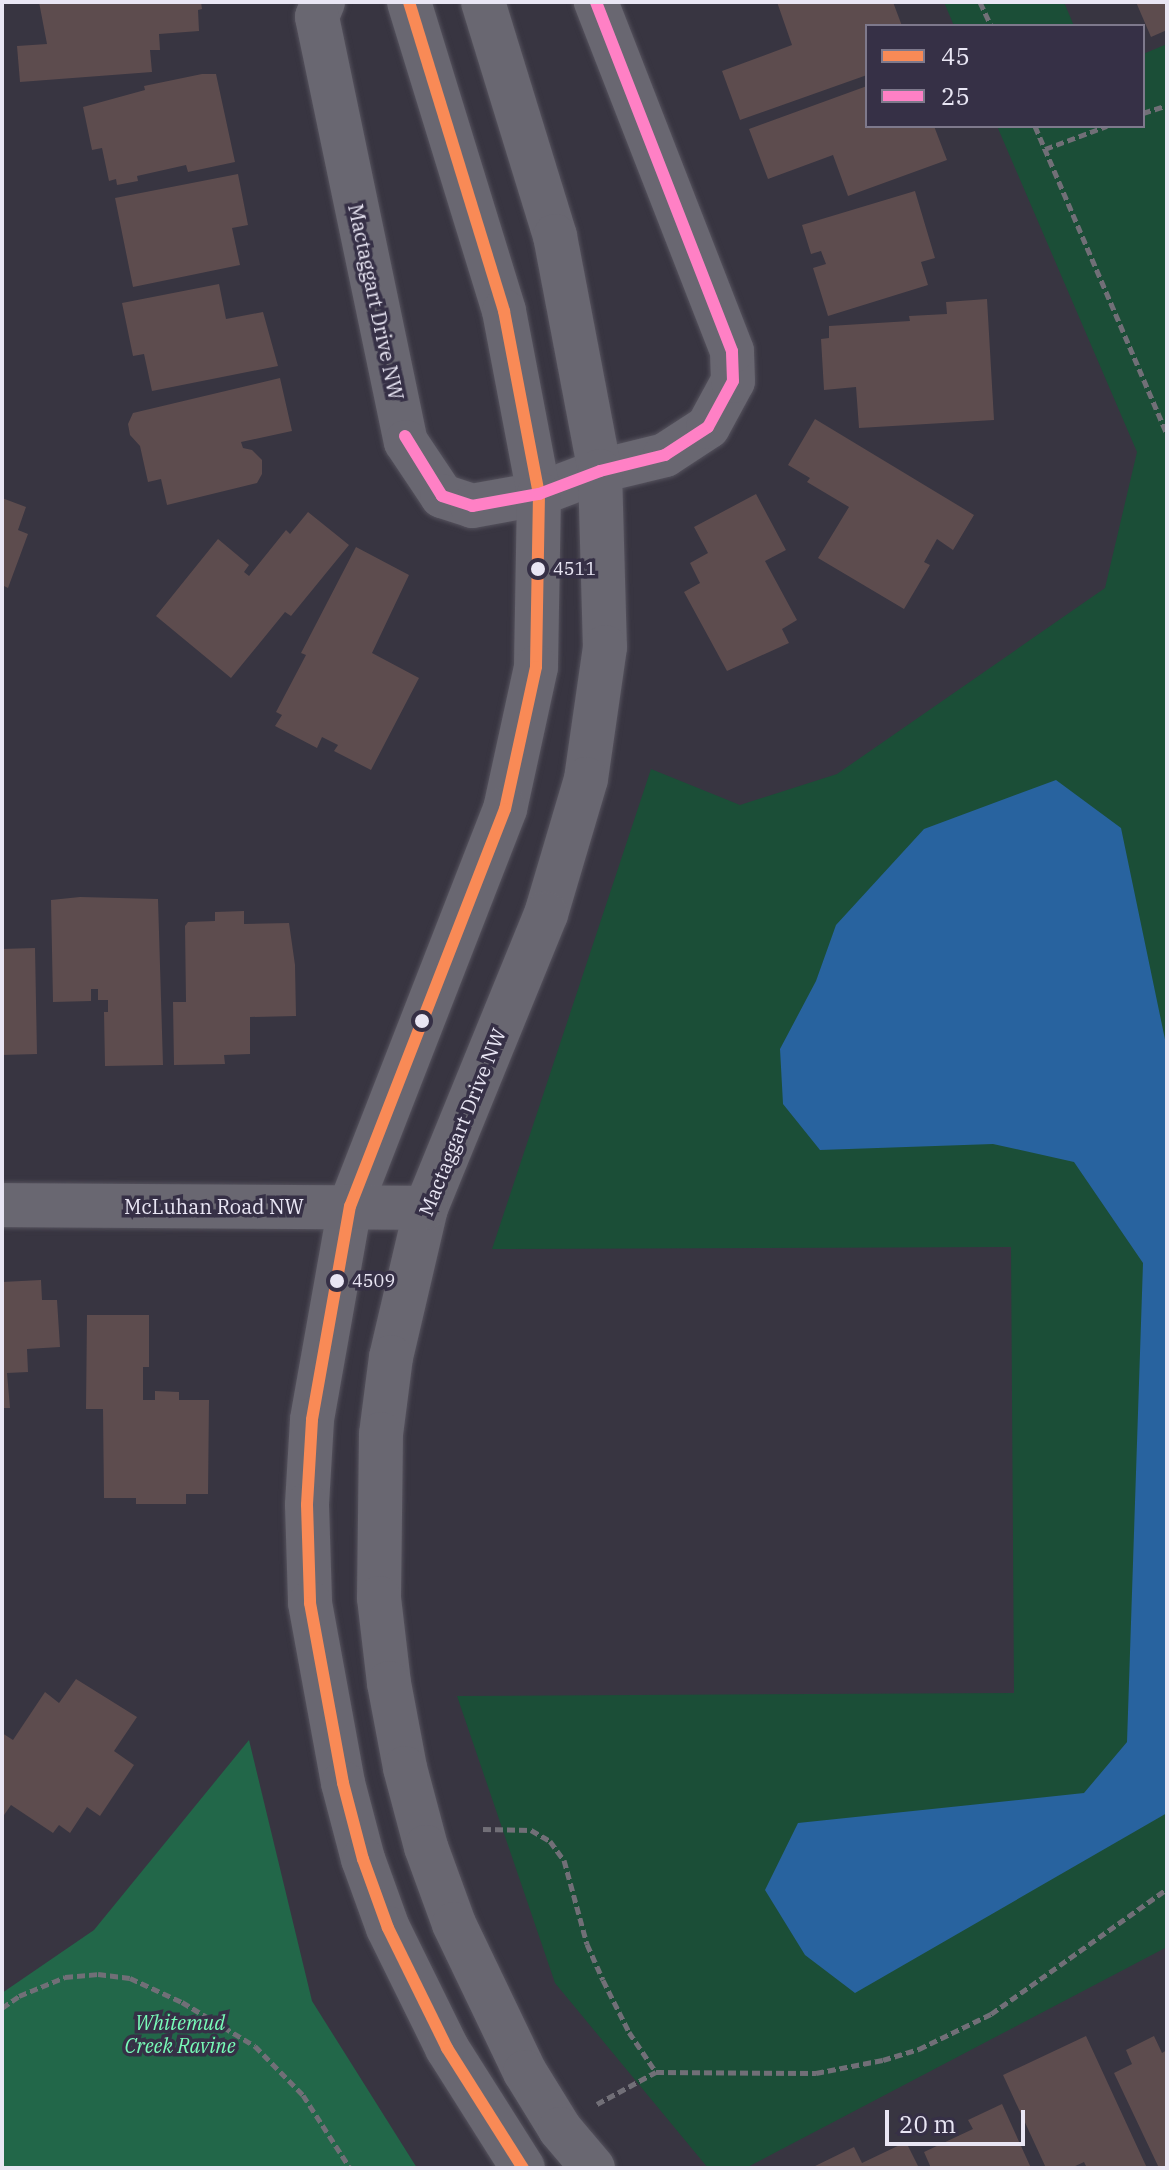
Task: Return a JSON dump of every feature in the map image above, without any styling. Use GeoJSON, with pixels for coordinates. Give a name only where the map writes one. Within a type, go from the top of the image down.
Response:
{"type":"FeatureCollection","features":[{"type":"Feature","properties":{"kind":"street","name":"Mactaggart Drive NW"},"geometry":{"type":"LineString","coordinates":[[323,2],[317,17],[406,442],[442,496],[472,506],[539,494],[600,471],[665,455],[708,427],[733,381],[732,351],[596,2]]}},
{"type":"Feature","properties":{"kind":"street"},"geometry":{"type":"LineString","coordinates":[[409,2],[504,311],[539,494],[536,667],[505,809],[350,1206],[312,1420],[307,1505],[310,1603],[326,1704],[363,1859],[388,1928],[447,2048],[523,2168]]}},
{"type":"Feature","properties":{"kind":"street","name":"Mactaggart Drive NW"},"geometry":{"type":"LineString","coordinates":[[483,2],[555,236],[600,471],[605,647],[586,779],[546,914],[426,1208],[391,1357],[381,1434],[379,1598],[389,1683],[405,1768],[426,1847],[454,1924],[525,2072],[560,2129],[593,2168]]}},
{"type":"Feature","properties":{"kind":"street","name":"McLuhan Road NW"},"geometry":{"type":"LineString","coordinates":[[2,1205],[426,1208]]}},
{"type":"Feature","properties":{"kind":"path"},"geometry":{"type":"LineString","coordinates":[[980,2],[990,24]]}},
{"type":"Feature","properties":{"kind":"path"},"geometry":{"type":"LineString","coordinates":[[1145,112],[1167,105]]}},
{"type":"Feature","properties":{"kind":"path"},"geometry":{"type":"LineString","coordinates":[[1036,128],[1167,434]]}},
{"type":"Feature","properties":{"kind":"path"},"geometry":{"type":"LineString","coordinates":[[1045,149],[1102,128]]}},
{"type":"Feature","properties":{"kind":"path"},"geometry":{"type":"LineString","coordinates":[[483,1829],[531,1830],[550,1841],[564,1860],[587,1944],[629,2032],[656,2072],[816,2073],[883,2060],[919,2049],[991,2014],[1167,1889]]}},
{"type":"Feature","properties":{"kind":"path"},"geometry":{"type":"LineString","coordinates":[[2,2008],[19,1996],[65,1977],[98,1974],[130,1978],[182,2002],[255,2046],[303,2095],[350,2168]]}},
{"type":"Feature","properties":{"kind":"green space"},"geometry":{"type":"Polygon","coordinates":[[[944,2],[1064,2],[1073,24],[953,24],[944,2]]]}},
{"type":"Feature","properties":{"kind":"green space"},"geometry":{"type":"Polygon","coordinates":[[[1167,44],[1167,1947],[746,2168],[708,2168],[555,1983],[457,1696],[1014,1693],[1011,1247],[492,1249],[651,769],[740,805],[837,774],[1105,588],[1137,452],[998,128],[1145,128],[1145,53],[1167,44]]]}},
{"type":"Feature","properties":{"kind":"green space","name":"Whitemud Creek Ravine"},"geometry":{"type":"Polygon","coordinates":[[[249,1740],[312,2001],[417,2168],[2,2168],[2,1993],[94,1930],[249,1740]]]}},
{"type":"Feature","properties":{"kind":"water"},"geometry":{"type":"Polygon","coordinates":[[[1056,780],[1121,828],[1167,1049],[1167,1813],[855,1993],[805,1955],[765,1890],[798,1823],[1084,1793],[1127,1742],[1143,1263],[1074,1162],[993,1144],[820,1150],[783,1104],[780,1049],[816,981],[836,925],[924,829],[1056,780]]]}},
{"type":"Feature","properties":{"kind":"building"},"geometry":{"type":"Polygon","coordinates":[[[39,2],[201,2],[202,9],[198,10],[199,31],[159,34],[160,50],[150,50],[152,72],[20,82],[17,46],[47,44],[39,2]]]}},
{"type":"Feature","properties":{"kind":"building"},"geometry":{"type":"Polygon","coordinates":[[[777,2],[893,2],[901,24],[865,24],[865,76],[740,120],[722,71],[792,45],[777,2]]]}},
{"type":"Feature","properties":{"kind":"building"},"geometry":{"type":"Polygon","coordinates":[[[1136,2],[1167,2],[1167,30],[1151,37],[1136,2]]]}},
{"type":"Feature","properties":{"kind":"building"},"geometry":{"type":"Polygon","coordinates":[[[216,74],[235,162],[188,172],[186,165],[137,176],[138,181],[117,185],[116,179],[109,181],[102,148],[92,150],[83,107],[145,90],[144,86],[216,74]]]}},
{"type":"Feature","properties":{"kind":"building"},"geometry":{"type":"Polygon","coordinates":[[[865,87],[865,128],[935,128],[947,160],[848,196],[833,155],[768,179],[749,129],[865,87]]]}},
{"type":"Feature","properties":{"kind":"building"},"geometry":{"type":"Polygon","coordinates":[[[238,174],[248,225],[232,228],[240,265],[133,287],[115,198],[238,174]]]}},
{"type":"Feature","properties":{"kind":"building"},"geometry":{"type":"Polygon","coordinates":[[[915,191],[935,258],[921,262],[928,285],[828,316],[813,268],[826,264],[821,251],[811,254],[802,225],[915,191]]]}},
{"type":"Feature","properties":{"kind":"building"},"geometry":{"type":"Polygon","coordinates":[[[219,284],[226,319],[263,312],[278,366],[152,391],[144,354],[133,356],[122,303],[219,284]]]}},
{"type":"Feature","properties":{"kind":"building"},"geometry":{"type":"Polygon","coordinates":[[[987,299],[994,420],[859,428],[856,387],[824,390],[821,339],[829,338],[829,326],[910,321],[909,316],[947,314],[946,302],[987,299]]]}},
{"type":"Feature","properties":{"kind":"building"},"geometry":{"type":"Polygon","coordinates":[[[280,378],[292,431],[241,442],[243,448],[252,450],[262,460],[262,474],[257,483],[167,505],[161,479],[148,482],[140,446],[130,435],[128,424],[133,413],[280,378]]]}},
{"type":"Feature","properties":{"kind":"building"},"geometry":{"type":"Polygon","coordinates":[[[815,419],[974,515],[953,550],[937,539],[924,562],[930,565],[904,609],[818,558],[849,507],[807,482],[810,478],[788,465],[815,419]]]}},
{"type":"Feature","properties":{"kind":"building"},"geometry":{"type":"Polygon","coordinates":[[[756,494],[786,550],[765,561],[797,620],[782,629],[789,643],[727,671],[684,592],[700,583],[690,563],[708,553],[694,527],[756,494]]]}},
{"type":"Feature","properties":{"kind":"building"},"geometry":{"type":"Polygon","coordinates":[[[2,498],[26,507],[18,530],[28,534],[8,588],[2,585],[2,498]]]}},
{"type":"Feature","properties":{"kind":"building"},"geometry":{"type":"Polygon","coordinates":[[[308,512],[349,545],[291,616],[285,612],[231,678],[156,616],[218,539],[249,565],[244,572],[249,576],[286,530],[290,534],[308,512]]]}},
{"type":"Feature","properties":{"kind":"building"},"geometry":{"type":"Polygon","coordinates":[[[356,547],[409,575],[372,653],[419,678],[371,770],[334,751],[338,745],[322,737],[317,748],[275,726],[282,715],[276,712],[306,655],[301,653],[356,547]]]}},
{"type":"Feature","properties":{"kind":"building"},"geometry":{"type":"Polygon","coordinates":[[[80,897],[158,899],[163,1065],[105,1066],[104,1012],[108,1012],[108,1000],[98,1000],[98,989],[91,989],[91,1001],[53,1002],[51,900],[80,897]]]}},
{"type":"Feature","properties":{"kind":"building"},"geometry":{"type":"Polygon","coordinates":[[[244,911],[244,924],[289,923],[295,965],[296,1016],[250,1017],[250,1054],[224,1055],[225,1064],[174,1065],[173,1002],[186,1002],[185,926],[188,922],[215,921],[215,912],[244,911]]]}},
{"type":"Feature","properties":{"kind":"building"},"geometry":{"type":"Polygon","coordinates":[[[35,948],[37,1054],[2,1055],[2,949],[35,948]]]}},
{"type":"Feature","properties":{"kind":"building"},"geometry":{"type":"Polygon","coordinates":[[[41,1280],[42,1300],[57,1300],[60,1347],[27,1349],[28,1372],[7,1373],[10,1408],[2,1408],[2,1282],[41,1280]]]}},
{"type":"Feature","properties":{"kind":"building"},"geometry":{"type":"Polygon","coordinates":[[[87,1315],[149,1315],[149,1367],[143,1367],[143,1400],[155,1400],[155,1391],[179,1392],[179,1400],[209,1400],[208,1494],[186,1494],[186,1504],[136,1504],[136,1498],[104,1498],[103,1409],[86,1409],[87,1315]]]}},
{"type":"Feature","properties":{"kind":"building"},"geometry":{"type":"Polygon","coordinates":[[[76,1679],[137,1717],[114,1751],[134,1765],[100,1816],[87,1807],[70,1833],[59,1825],[53,1833],[11,1805],[2,1818],[2,1733],[13,1740],[45,1692],[59,1703],[76,1679]]]}},
{"type":"Feature","properties":{"kind":"building"},"geometry":{"type":"Polygon","coordinates":[[[1086,2036],[1147,2168],[1087,2168],[1084,2162],[1071,2168],[1046,2168],[1003,2075],[1086,2036]]]}},
{"type":"Feature","properties":{"kind":"building"},"geometry":{"type":"Polygon","coordinates":[[[1154,2036],[1162,2053],[1167,2050],[1167,2168],[1159,2168],[1114,2073],[1132,2064],[1126,2050],[1154,2036]]]}},
{"type":"Feature","properties":{"kind":"building"},"geometry":{"type":"Polygon","coordinates":[[[1002,2104],[1031,2168],[931,2168],[924,2152],[973,2129],[968,2120],[1002,2104]]]}},
{"type":"Feature","properties":{"kind":"building"},"geometry":{"type":"Polygon","coordinates":[[[906,2142],[919,2168],[811,2168],[854,2147],[862,2163],[906,2142]]]}},
{"type":"Feature","properties":{"kind":"transit line","name":"45"},"geometry":{"type":"LineString","coordinates":[[409,2],[504,311],[539,494],[536,667],[505,809],[350,1206],[312,1420],[307,1505],[310,1603],[343,1783],[363,1859],[388,1928],[447,2048],[523,2168]]}},
{"type":"Feature","properties":{"kind":"transit line","name":"25"},"geometry":{"type":"LineString","coordinates":[[405,436],[442,496],[472,506],[539,494],[600,471],[665,455],[708,427],[733,381],[732,351],[596,2]]}},
{"type":"Feature","properties":{"kind":"place","name":"4511"},"geometry":{"type":"Point","coordinates":[538,569]}},
{"type":"Feature","properties":{"kind":"place","name":"4509"},"geometry":{"type":"Point","coordinates":[337,1281]}}]}
